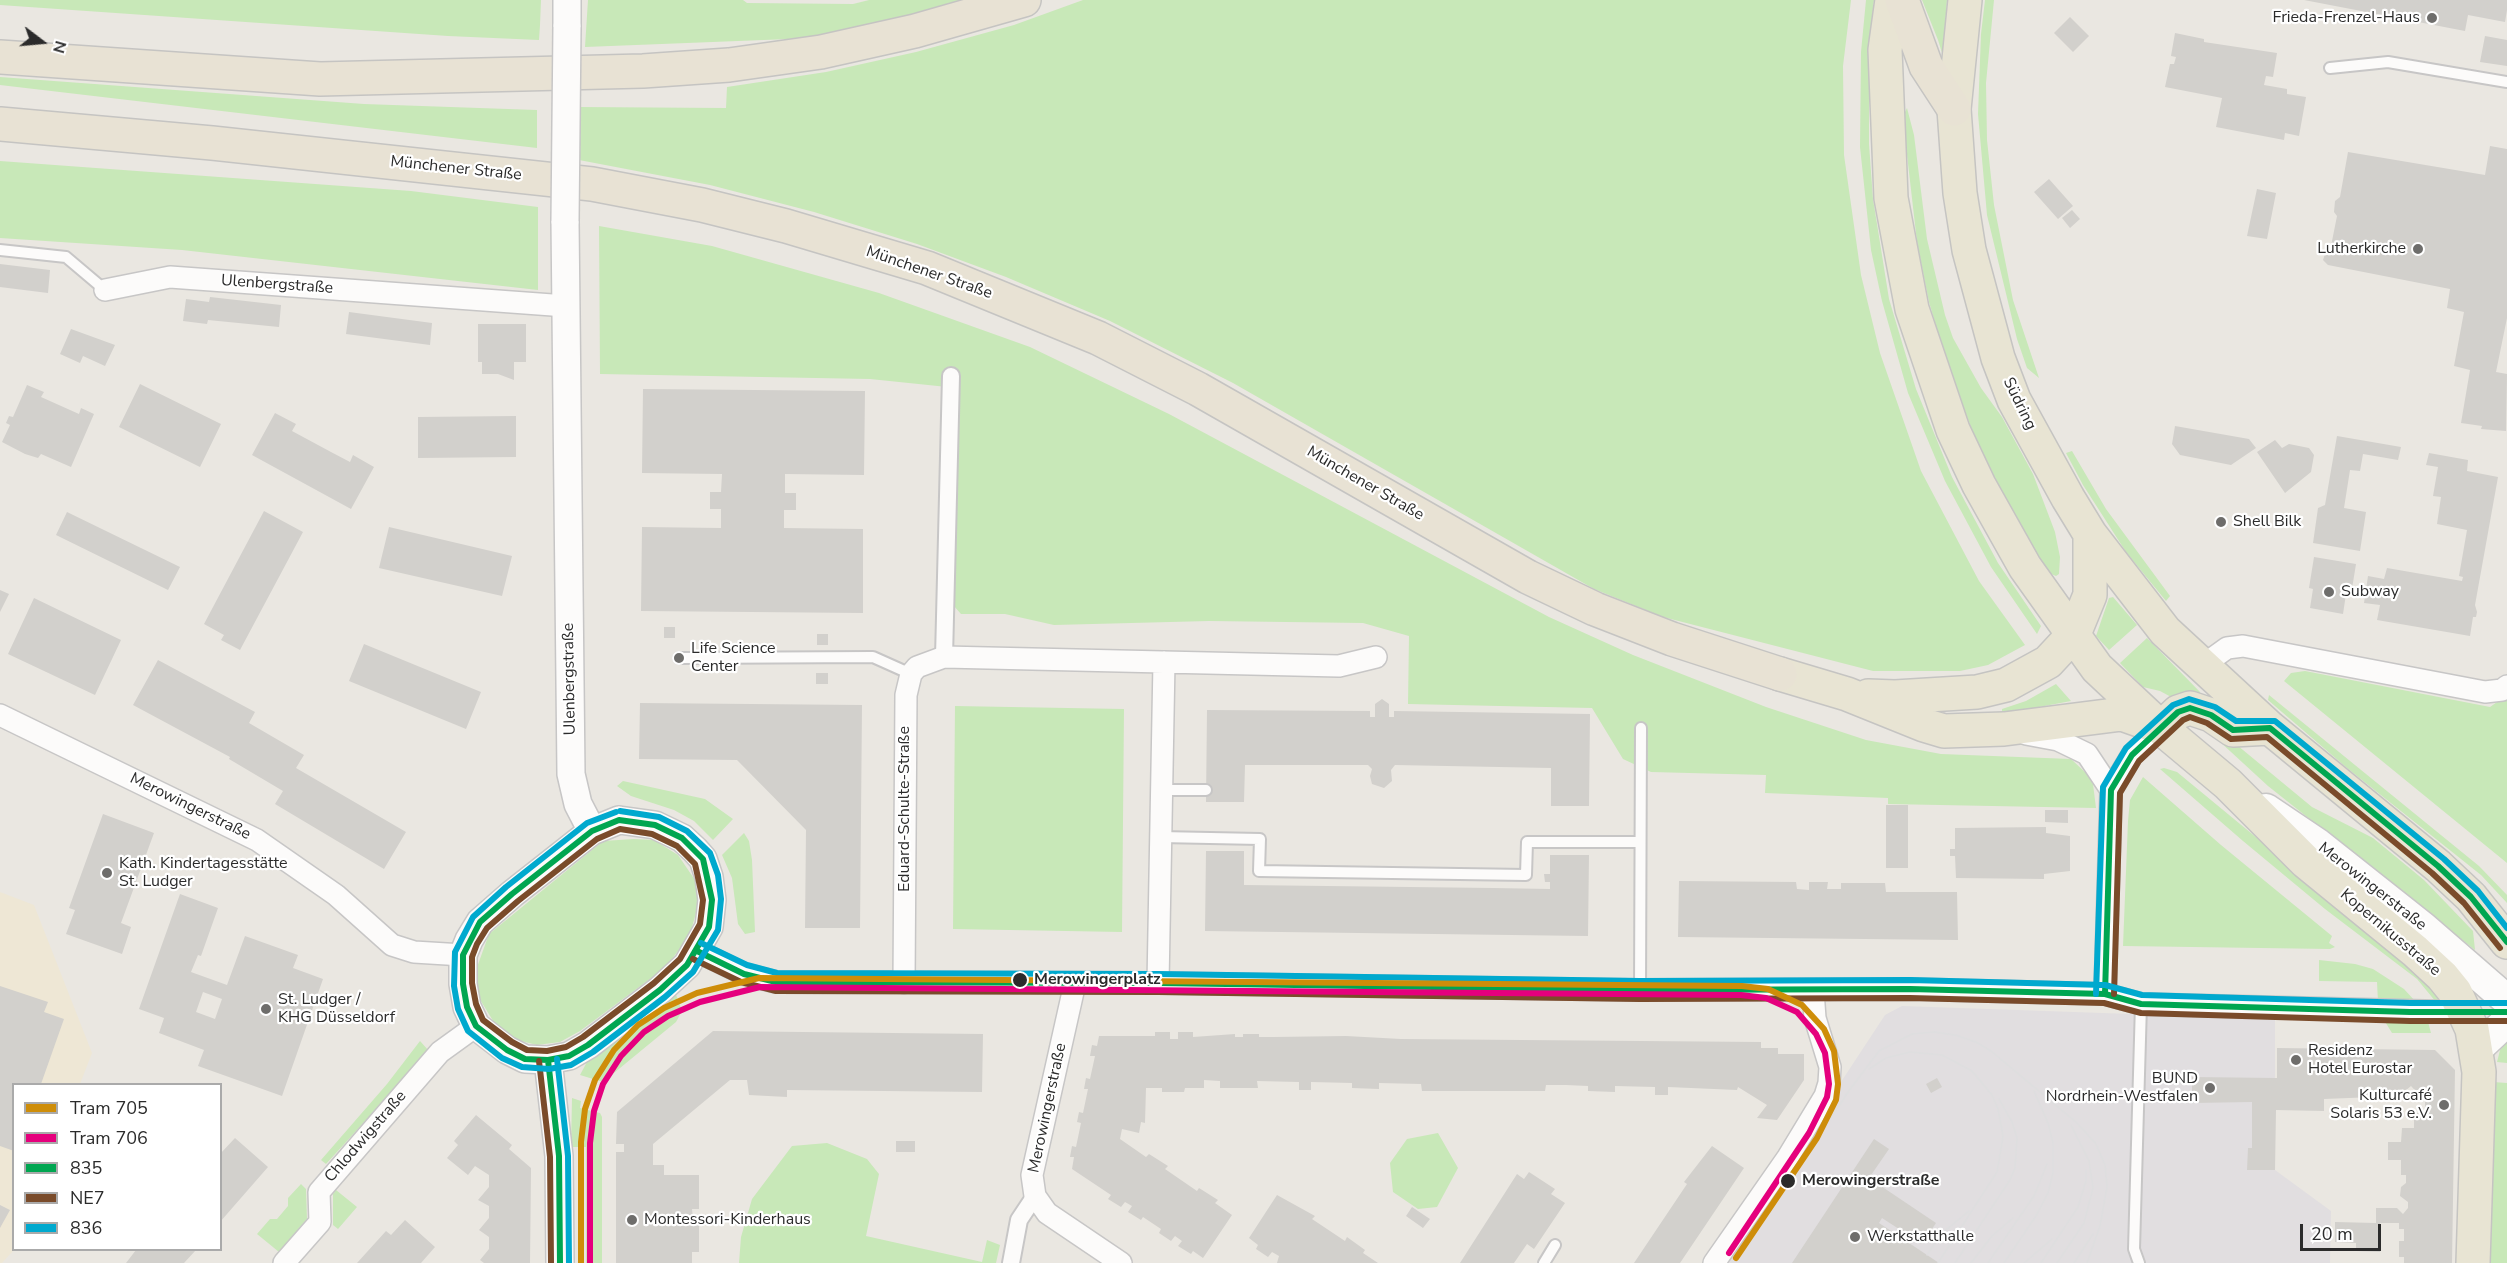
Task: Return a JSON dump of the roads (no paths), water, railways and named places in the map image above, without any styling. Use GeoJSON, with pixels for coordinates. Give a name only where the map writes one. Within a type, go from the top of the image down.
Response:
{"type":"FeatureCollection","features":[{"type":"Feature","properties":{"kind":"highway"},"geometry":{"type":"LineString","coordinates":[[0,57],[320,79],[643,71],[729,64],[821,52],[926,28],[1024,0]]}},
{"type":"Feature","properties":{"kind":"highway"},"geometry":{"type":"LineString","coordinates":[[1902,0],[1926,66],[1954,109]]}},
{"type":"Feature","properties":{"kind":"highway","name":"Münchener Straße"},"geometry":{"type":"LineString","coordinates":[[0,124],[212,143],[592,184],[702,205],[786,226],[927,268],[1098,338],[1198,389],[1518,571],[1595,609],[1672,639],[1780,674]]}},
{"type":"Feature","properties":{"kind":"main road"},"geometry":{"type":"LineString","coordinates":[[1892,0],[1885,50],[1892,198],[1911,309],[1953,430],[1979,485],[2042,595],[2074,634],[2097,668],[2161,728],[2228,784]]}},
{"type":"Feature","properties":{"kind":"main road","name":"Südring"},"geometry":{"type":"LineString","coordinates":[[1965,0],[1954,109],[1960,193],[1969,250],[1998,358],[2014,400],[2090,534],[2155,620],[2202,666],[2270,728],[2438,866],[2471,897],[2507,942]]}},
{"type":"Feature","properties":{"kind":"main road"},"geometry":{"type":"LineString","coordinates":[[1847,694],[1895,697],[1951,694],[2006,685],[2048,662],[2074,634],[2090,595],[2090,534]]}},
{"type":"Feature","properties":{"kind":"main road"},"geometry":{"type":"LineString","coordinates":[[1780,674],[1847,694],[1924,725],[1944,730],[2004,729],[2122,714],[2161,728]]}},
{"type":"Feature","properties":{"kind":"main road"},"geometry":{"type":"LineString","coordinates":[[2161,728],[2178,712],[2190,708],[2211,715],[2233,730],[2270,728]]}},
{"type":"Feature","properties":{"kind":"main road","name":"Merowingerstraße"},"geometry":{"type":"LineString","coordinates":[[2228,784],[2318,844],[2424,928],[2507,1000]]}},
{"type":"Feature","properties":{"kind":"main road","name":"Kopernikusstraße"},"geometry":{"type":"LineString","coordinates":[[2228,784],[2306,862],[2442,976],[2456,992],[2477,1048],[2479,1072],[2474,1263]]}},
{"type":"Feature","properties":{"kind":"main road"},"geometry":{"type":"LineString","coordinates":[[2465,1012],[2507,1012]]}},
{"type":"Feature","properties":{"kind":"main road"},"geometry":{"type":"LineString","coordinates":[[2477,1048],[2507,1021]]}},
{"type":"Feature","properties":{"kind":"street","name":"Ulenbergstraße"},"geometry":{"type":"LineString","coordinates":[[567,0],[566,306],[571,774],[578,804],[592,831]]}},
{"type":"Feature","properties":{"kind":"street","name":"Ulenbergstraße"},"geometry":{"type":"LineString","coordinates":[[105,290],[170,277],[566,306]]}},
{"type":"Feature","properties":{"kind":"street"},"geometry":{"type":"LineString","coordinates":[[944,657],[951,376]]}},
{"type":"Feature","properties":{"kind":"street"},"geometry":{"type":"LineString","coordinates":[[2202,666],[2227,648],[2243,646],[2485,692],[2502,690],[2507,686]]}},
{"type":"Feature","properties":{"kind":"street"},"geometry":{"type":"LineString","coordinates":[[911,674],[930,661],[944,657],[1339,666],[1376,657]]}},
{"type":"Feature","properties":{"kind":"street"},"geometry":{"type":"LineString","coordinates":[[1158,983],[1164,662]]}},
{"type":"Feature","properties":{"kind":"street","name":"Eduard-Schulte-Straße"},"geometry":{"type":"LineString","coordinates":[[904,983],[906,695],[911,674]]}},
{"type":"Feature","properties":{"kind":"street","name":"Merowingerstraße"},"geometry":{"type":"LineString","coordinates":[[0,715],[257,840],[336,894],[393,945],[414,952],[464,955]]}},
{"type":"Feature","properties":{"kind":"street"},"geometry":{"type":"LineString","coordinates":[[2105,994],[2111,790],[2132,755],[2161,728]]}},
{"type":"Feature","properties":{"kind":"street"},"geometry":{"type":"LineString","coordinates":[[2004,729],[2058,741],[2087,754],[2111,790]]}},
{"type":"Feature","properties":{"kind":"street"},"geometry":{"type":"LineString","coordinates":[[619,820],[654,825],[682,838],[695,850],[706,868],[712,900],[709,927],[697,951],[660,990],[588,1045],[569,1056],[548,1060],[525,1059],[507,1050],[476,1026],[467,1007],[463,984],[464,955],[469,940],[480,922],[592,831],[619,820]]}},
{"type":"Feature","properties":{"kind":"street"},"geometry":{"type":"LineString","coordinates":[[697,951],[744,974],[776,982],[1158,983],[1640,990],[1910,989],[2105,994],[2140,1004],[2465,1012]]}},
{"type":"Feature","properties":{"kind":"street","name":"Merowingerstraße"},"geometry":{"type":"LineString","coordinates":[[1075,983],[1032,1175],[1035,1196],[1047,1213],[1121,1263]]}},
{"type":"Feature","properties":{"kind":"street"},"geometry":{"type":"LineString","coordinates":[[1714,1263],[1788,1157],[1825,1096],[1830,1067],[1815,1018],[1813,991]]}},
{"type":"Feature","properties":{"kind":"street","name":"Chlodwigstraße"},"geometry":{"type":"LineString","coordinates":[[284,1263],[320,1222],[319,1192],[440,1052],[476,1026]]}},
{"type":"Feature","properties":{"kind":"street"},"geometry":{"type":"LineString","coordinates":[[548,1060],[559,1156],[560,1263]]}},
{"type":"Feature","properties":{"kind":"street"},"geometry":{"type":"LineString","coordinates":[[1011,1263],[1019,1220],[1035,1196]]}},
{"type":"Feature","properties":{"kind":"lane"},"geometry":{"type":"LineString","coordinates":[[2330,68],[2388,62],[2507,82]]}},
{"type":"Feature","properties":{"kind":"lane","name":"Ulenbergstraße"},"geometry":{"type":"LineString","coordinates":[[0,250],[66,257],[105,290]]}},
{"type":"Feature","properties":{"kind":"lane"},"geometry":{"type":"LineString","coordinates":[[679,658],[873,657],[911,674]]}},
{"type":"Feature","properties":{"kind":"lane"},"geometry":{"type":"LineString","coordinates":[[1640,990],[1641,728]]}},
{"type":"Feature","properties":{"kind":"lane"},"geometry":{"type":"LineString","coordinates":[[1162,790],[1206,790]]}},
{"type":"Feature","properties":{"kind":"lane"},"geometry":{"type":"LineString","coordinates":[[1161,837],[1260,839],[1259,871],[1526,875],[1527,842],[1639,842]]}},
{"type":"Feature","properties":{"kind":"lane"},"geometry":{"type":"LineString","coordinates":[[2139,1263],[2134,1249],[2140,1004]]}},
{"type":"Feature","properties":{"kind":"lane"},"geometry":{"type":"LineString","coordinates":[[1544,1263],[1555,1245]]}},
{"type":"Feature","properties":{"kind":"tram line","name":"705"},"geometry":{"type":"LineString","coordinates":[[581,1263],[581,1142],[585,1109],[595,1080],[614,1050],[638,1025],[664,1008],[697,993],[759,978],[1742,986],[1768,989],[1802,1005],[1824,1029],[1834,1051],[1838,1084],[1836,1100],[1817,1138],[1736,1258]]}},
{"type":"Feature","properties":{"kind":"tram line","name":"706"},"geometry":{"type":"LineString","coordinates":[[590,1263],[590,1143],[594,1111],[603,1084],[621,1056],[644,1032],[668,1016],[700,1002],[760,987],[1741,995],[1766,998],[1797,1012],[1816,1034],[1825,1053],[1829,1084],[1827,1097],[1809,1133],[1729,1253]]}},
{"type":"Feature","properties":{"kind":"tram line"},"geometry":{"type":"LineString","coordinates":[[1845,1096],[1879,1051],[1912,1034],[1934,1032],[1955,1035],[1976,1042],[1991,1051],[2077,1123],[2096,1144],[2105,1165],[2107,1187],[2100,1226],[2087,1263]]}},
{"type":"Feature","properties":{"kind":"tram line"},"geometry":{"type":"LineString","coordinates":[[1869,1069],[1886,1058],[1910,1052],[1942,1055],[1972,1071],[1992,1095],[1998,1109],[2003,1136],[1997,1172],[1938,1263]]}},
{"type":"Feature","properties":{"kind":"tram line"},"geometry":{"type":"LineString","coordinates":[[1817,1138],[1849,1091]]}},
{"type":"Feature","properties":{"kind":"tram line"},"geometry":{"type":"LineString","coordinates":[[2004,1263],[2036,1216],[2048,1193],[2053,1173],[2053,1143],[2048,1123],[2034,1091]]}},
{"type":"Feature","properties":{"kind":"tram line"},"geometry":{"type":"LineString","coordinates":[[1955,1263],[2010,1180],[2015,1168],[2017,1138],[2012,1122],[1999,1099]]}},
{"type":"Feature","properties":{"kind":"tram line"},"geometry":{"type":"LineString","coordinates":[[2057,1263],[2084,1223],[2093,1188],[2089,1161],[2071,1125]]}},
{"type":"Feature","properties":{"kind":"tram line"},"geometry":{"type":"LineString","coordinates":[[1988,1263],[2034,1196],[2047,1164]]}},
{"type":"Feature","properties":{"kind":"tram line"},"geometry":{"type":"LineString","coordinates":[[2041,1263],[2078,1207],[2086,1181],[2086,1170]]}},
{"type":"Feature","properties":{"kind":"tram line"},"geometry":{"type":"LineString","coordinates":[[1927,1255],[1941,1234],[1969,1211]]}},
{"type":"Feature","properties":{"kind":"tram line"},"geometry":{"type":"LineString","coordinates":[[1971,1263],[1992,1236],[2013,1218]]}},
{"type":"Feature","properties":{"kind":"tram line"},"geometry":{"type":"LineString","coordinates":[[2074,1263],[2093,1234]]}},
{"type":"Feature","properties":{"kind":"tram line"},"geometry":{"type":"LineString","coordinates":[[2024,1263],[2052,1239]]}},
{"type":"Feature","properties":{"kind":"tram line"},"geometry":{"type":"LineString","coordinates":[[1732,1263],[1736,1258]]}},
{"type":"Feature","properties":{"kind":"place","name":"Frieda-Frenzel-Haus"},"geometry":{"type":"Point","coordinates":[2432,18]}},
{"type":"Feature","properties":{"kind":"place","name":"Lutherkirche"},"geometry":{"type":"Point","coordinates":[2418,249]}},
{"type":"Feature","properties":{"kind":"place","name":"Shell Bilk"},"geometry":{"type":"Point","coordinates":[2221,522]}},
{"type":"Feature","properties":{"kind":"place","name":"Subway"},"geometry":{"type":"Point","coordinates":[2329,592]}},
{"type":"Feature","properties":{"kind":"place","name":"Life Science Center"},"geometry":{"type":"Point","coordinates":[679,658]}},
{"type":"Feature","properties":{"kind":"place","name":"Kath. Kindertagesstätte St. Ludger"},"geometry":{"type":"Point","coordinates":[107,873]}},
{"type":"Feature","properties":{"kind":"place","name":"Merowingerplatz"},"geometry":{"type":"Point","coordinates":[1020,980]}},
{"type":"Feature","properties":{"kind":"place","name":"St. Ludger / KHG Düsseldorf"},"geometry":{"type":"Point","coordinates":[266,1009]}},
{"type":"Feature","properties":{"kind":"place","name":"Residenz Hotel Eurostar"},"geometry":{"type":"Point","coordinates":[2296,1060]}},
{"type":"Feature","properties":{"kind":"place","name":"BUND Nordrhein-Westfalen"},"geometry":{"type":"Point","coordinates":[2210,1088]}},
{"type":"Feature","properties":{"kind":"place","name":"Kulturcafé Solaris 53 e.V."},"geometry":{"type":"Point","coordinates":[2444,1105]}},
{"type":"Feature","properties":{"kind":"place","name":"Merowingerstraße"},"geometry":{"type":"Point","coordinates":[1788,1181]}},
{"type":"Feature","properties":{"kind":"place","name":"Montessori-Kinderhaus"},"geometry":{"type":"Point","coordinates":[632,1220]}},
{"type":"Feature","properties":{"kind":"place","name":"Werkstatthalle"},"geometry":{"type":"Point","coordinates":[1855,1237]}}]}
